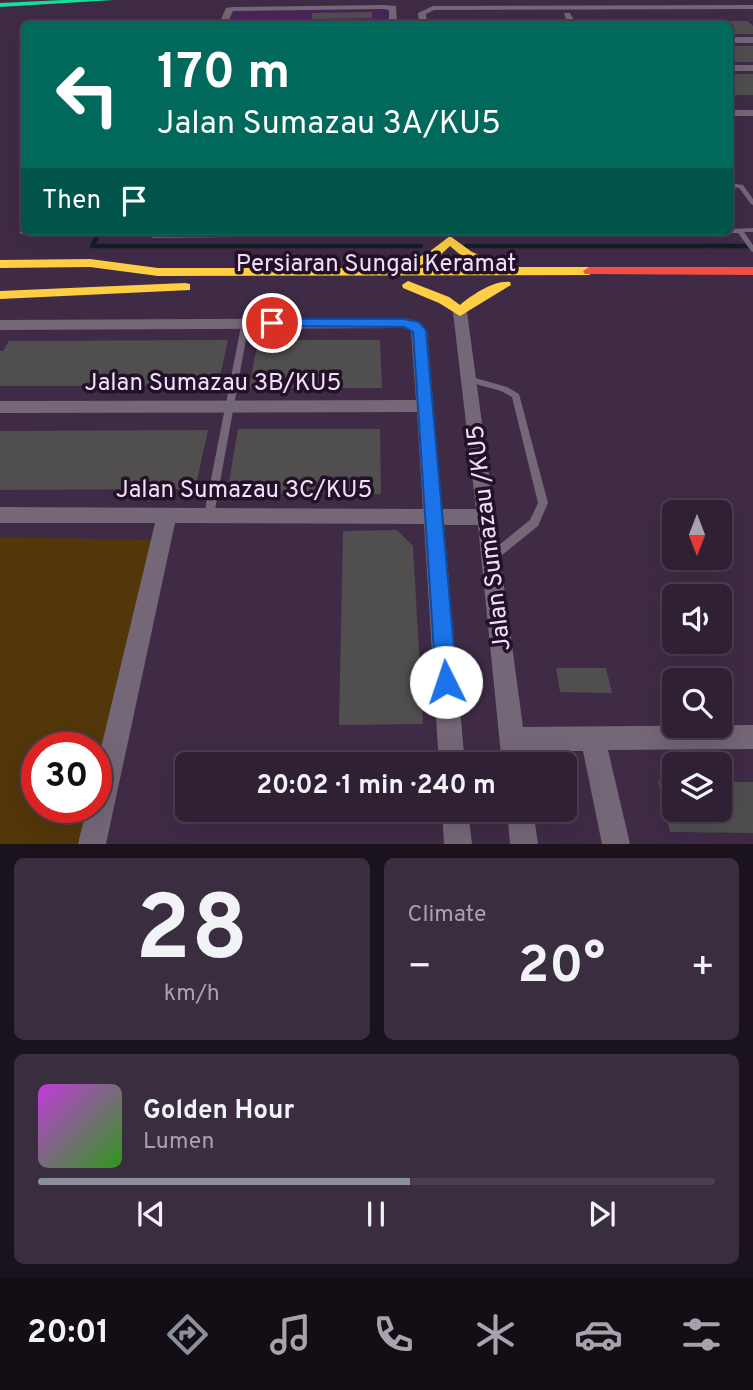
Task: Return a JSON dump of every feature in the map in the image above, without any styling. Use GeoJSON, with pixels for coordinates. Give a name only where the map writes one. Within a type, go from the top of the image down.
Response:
{"type":"FeatureCollection","features":[{"type":"Feature","properties":{"kind":"main road"},"geometry":{"type":"LineString","coordinates":[[0,5],[111,0]]}},
{"type":"Feature","properties":{"kind":"main road"},"geometry":{"type":"LineString","coordinates":[[391,273],[433,254],[450,236],[468,255],[510,279],[460,312],[444,300],[408,285]]}},
{"type":"Feature","properties":{"kind":"main road","name":"Persiaran Sungai Keramat"},"geometry":{"type":"LineString","coordinates":[[0,264],[90,263],[158,272],[391,273],[753,285]]}},
{"type":"Feature","properties":{"kind":"main road","name":"Persiaran Sungai Keramat"},"geometry":{"type":"LineString","coordinates":[[0,295],[92,293],[152,288],[408,285],[753,271]]}},
{"type":"Feature","properties":{"kind":"main road"},"geometry":{"type":"LineString","coordinates":[[0,273],[158,272]]}},
{"type":"Feature","properties":{"kind":"main road"},"geometry":{"type":"LineString","coordinates":[[0,285],[68,284],[152,288]]}},
{"type":"Feature","properties":{"kind":"street"},"geometry":{"type":"LineString","coordinates":[[224,21],[229,10],[233,9],[387,7],[393,8],[393,21]]}},
{"type":"Feature","properties":{"kind":"street"},"geometry":{"type":"LineString","coordinates":[[423,21],[422,13],[433,8],[753,7]]}},
{"type":"Feature","properties":{"kind":"street"},"geometry":{"type":"LineString","coordinates":[[567,15],[570,21]]}},
{"type":"Feature","properties":{"kind":"street"},"geometry":{"type":"LineString","coordinates":[[442,17],[753,15]]}},
{"type":"Feature","properties":{"kind":"street"},"geometry":{"type":"LineString","coordinates":[[733,40],[753,40]]}},
{"type":"Feature","properties":{"kind":"street"},"geometry":{"type":"LineString","coordinates":[[733,68],[753,68]]}},
{"type":"Feature","properties":{"kind":"street"},"geometry":{"type":"LineString","coordinates":[[733,102],[753,101]]}},
{"type":"Feature","properties":{"kind":"street"},"geometry":{"type":"LineString","coordinates":[[733,113],[753,113]]}},
{"type":"Feature","properties":{"kind":"street","name":"Jalan Sumazau /KU5"},"geometry":{"type":"LineString","coordinates":[[460,312],[492,557],[514,752]]}},
{"type":"Feature","properties":{"kind":"street"},"geometry":{"type":"LineString","coordinates":[[0,325],[414,325],[419,330],[426,406],[451,752]]}},
{"type":"Feature","properties":{"kind":"street","name":"Jalan Sumazau 3B/KU5"},"geometry":{"type":"LineString","coordinates":[[0,407],[426,406]]}},
{"type":"Feature","properties":{"kind":"street","name":"Jalan Sumazau 3C/KU5"},"geometry":{"type":"LineString","coordinates":[[0,515],[487,517]]}},
{"type":"Feature","properties":{"kind":"street"},"geometry":{"type":"LineString","coordinates":[[92,844],[167,515]]}},
{"type":"Feature","properties":{"kind":"street"},"geometry":{"type":"LineString","coordinates":[[512,739],[753,737]]}},
{"type":"Feature","properties":{"kind":"street"},"geometry":{"type":"LineString","coordinates":[[593,738],[616,844]]}},
{"type":"Feature","properties":{"kind":"street"},"geometry":{"type":"LineString","coordinates":[[456,822],[458,844]]}},
{"type":"Feature","properties":{"kind":"street"},"geometry":{"type":"LineString","coordinates":[[521,822],[524,844]]}},
{"type":"Feature","properties":{"kind":"lane"},"geometry":{"type":"LineString","coordinates":[[733,186],[741,186],[753,203]]}},
{"type":"Feature","properties":{"kind":"lane"},"geometry":{"type":"LineString","coordinates":[[740,230],[751,246]]}},
{"type":"Feature","properties":{"kind":"lane"},"geometry":{"type":"LineString","coordinates":[[733,231],[753,230]]}},
{"type":"Feature","properties":{"kind":"lane"},"geometry":{"type":"LineString","coordinates":[[209,515],[246,323]]}},
{"type":"Feature","properties":{"kind":"lane"},"geometry":{"type":"LineString","coordinates":[[468,379],[504,389],[516,396],[543,503],[534,523],[492,557]]}},
{"type":"Feature","properties":{"kind":"shaded area"},"geometry":{"type":"Polygon","coordinates":[[[391,9],[390,21],[226,21],[232,10],[391,9]]]}},
{"type":"Feature","properties":{"kind":"shaded area"},"geometry":{"type":"Polygon","coordinates":[[[0,537],[149,540],[161,554],[112,780],[112,732],[21,732],[21,823],[103,823],[98,844],[0,844],[0,537]]]}},
{"type":"Feature","properties":{"kind":"building"},"geometry":{"type":"Polygon","coordinates":[[[372,12],[372,18],[312,19],[312,13],[372,12]]]}},
{"type":"Feature","properties":{"kind":"building"},"geometry":{"type":"Polygon","coordinates":[[[733,21],[747,21],[753,26],[753,34],[733,34],[733,21]]]}},
{"type":"Feature","properties":{"kind":"building"},"geometry":{"type":"Polygon","coordinates":[[[733,46],[753,46],[753,62],[733,62],[733,46]]]}},
{"type":"Feature","properties":{"kind":"building"},"geometry":{"type":"Polygon","coordinates":[[[733,74],[753,74],[753,95],[733,95],[733,74]]]}},
{"type":"Feature","properties":{"kind":"building"},"geometry":{"type":"Polygon","coordinates":[[[228,340],[218,386],[0,386],[0,351],[3,351],[9,341],[228,340]]]}},
{"type":"Feature","properties":{"kind":"building"},"geometry":{"type":"Polygon","coordinates":[[[258,340],[380,340],[382,388],[249,388],[258,340]]]}},
{"type":"Feature","properties":{"kind":"building"},"geometry":{"type":"Polygon","coordinates":[[[238,429],[380,429],[381,494],[227,494],[238,429]]]}},
{"type":"Feature","properties":{"kind":"building"},"geometry":{"type":"Polygon","coordinates":[[[208,430],[195,489],[0,490],[0,431],[208,430]]]}},
{"type":"Feature","properties":{"kind":"building"},"geometry":{"type":"Polygon","coordinates":[[[397,530],[413,546],[423,724],[339,725],[343,531],[397,530]]]}},
{"type":"Feature","properties":{"kind":"building"},"geometry":{"type":"Polygon","coordinates":[[[556,668],[606,668],[612,693],[560,692],[556,668]]]}},
{"type":"Feature","properties":{"kind":"building"},"geometry":{"type":"Polygon","coordinates":[[[658,781],[662,781],[662,798],[658,781]]]}},
{"type":"Feature","properties":{"kind":"building"},"geometry":{"type":"Polygon","coordinates":[[[732,782],[753,782],[753,833],[670,832],[668,822],[732,822],[732,782]]]}},
{"type":"Feature","properties":{"kind":"waterway"},"geometry":{"type":"LineString","coordinates":[[96,239],[92,246],[421,246]]}},
{"type":"Feature","properties":{"kind":"waterway"},"geometry":{"type":"LineString","coordinates":[[466,246],[753,246]]}},
{"type":"Feature","properties":{"kind":"traffic: fast"},"geometry":{"type":"LineString","coordinates":[[0,5],[111,0]]}},
{"type":"Feature","properties":{"kind":"traffic: slow"},"geometry":{"type":"LineString","coordinates":[[403,268],[433,255],[450,240],[468,255],[497,267]]}},
{"type":"Feature","properties":{"kind":"traffic: slow"},"geometry":{"type":"LineString","coordinates":[[0,264],[90,263],[158,272],[589,271]]}},
{"type":"Feature","properties":{"kind":"traffic: slow"},"geometry":{"type":"LineString","coordinates":[[408,285],[444,300],[460,312],[473,301],[505,285]]}},
{"type":"Feature","properties":{"kind":"traffic: slow"},"geometry":{"type":"LineString","coordinates":[[0,295],[185,287]]}},
{"type":"Feature","properties":{"kind":"traffic: jam"},"geometry":{"type":"LineString","coordinates":[[589,271],[753,271]]}},
{"type":"Feature","properties":{"kind":"route"},"geometry":{"type":"LineString","coordinates":[[272,323],[404,323],[414,325],[419,330],[446,682]]}}]}
